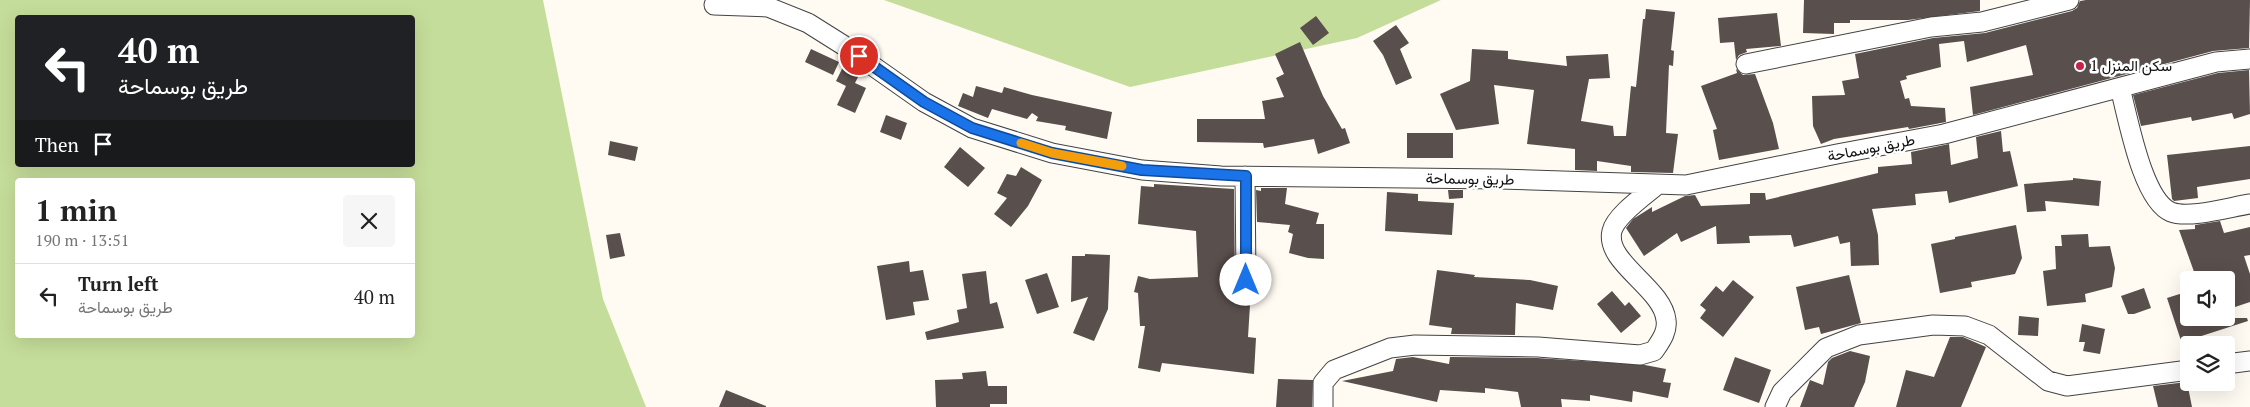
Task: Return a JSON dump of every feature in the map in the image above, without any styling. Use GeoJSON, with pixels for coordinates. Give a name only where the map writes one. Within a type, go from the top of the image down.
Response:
{"type":"FeatureCollection","features":[{"type":"Feature","properties":{"kind":"street"},"geometry":{"type":"LineString","coordinates":[[1746,64],[1931,27],[1982,22],[2069,0]]}},
{"type":"Feature","properties":{"kind":"street","name":"طريق بوسماحة"},"geometry":{"type":"LineString","coordinates":[[714,5],[768,7],[808,23],[843,45],[924,102],[972,128],[1052,153],[1142,170],[1246,176],[1499,179],[1686,185],[1944,134],[2216,62],[2250,59]]}},
{"type":"Feature","properties":{"kind":"street"},"geometry":{"type":"LineString","coordinates":[[2120,88],[2145,181],[2159,204],[2171,212],[2188,214],[2250,204]]}},
{"type":"Feature","properties":{"kind":"street"},"geometry":{"type":"LineString","coordinates":[[1246,176],[1246,280]]}},
{"type":"Feature","properties":{"kind":"street"},"geometry":{"type":"LineString","coordinates":[[1323,407],[1323,383],[1334,370],[1390,348],[1415,345],[1538,347],[1640,355],[1654,352],[1664,338],[1666,320],[1659,302],[1612,248],[1612,231],[1620,216],[1657,185]]}},
{"type":"Feature","properties":{"kind":"street"},"geometry":{"type":"LineString","coordinates":[[1775,407],[1782,392],[1826,348],[1859,335],[1933,325],[1965,326],[1989,335],[2048,382],[2067,386],[2180,371]]}},
{"type":"Feature","properties":{"kind":"street"},"geometry":{"type":"LineString","coordinates":[[2235,362],[2250,360]]}},
{"type":"Feature","properties":{"kind":"green space"},"geometry":{"type":"Polygon","coordinates":[[[0,0],[543,0],[603,299],[646,407],[0,407],[0,0]]]}},
{"type":"Feature","properties":{"kind":"green space"},"geometry":{"type":"Polygon","coordinates":[[[884,0],[1441,0],[1357,38],[1130,87],[884,0]]]}},
{"type":"Feature","properties":{"kind":"building"},"geometry":{"type":"Polygon","coordinates":[[[1804,0],[1980,0],[1980,11],[1908,20],[1850,20],[1850,23],[1834,23],[1834,34],[1803,33],[1804,0]]]}},
{"type":"Feature","properties":{"kind":"building"},"geometry":{"type":"Polygon","coordinates":[[[2250,0],[2249,48],[2213,51],[1973,115],[1970,87],[2033,75],[2026,45],[1967,62],[1964,41],[1939,44],[1941,67],[1906,76],[1907,79],[1900,81],[1905,99],[1909,98],[1911,106],[1945,108],[1946,122],[1834,139],[1821,144],[1813,126],[1812,96],[1845,95],[1842,81],[1859,78],[1855,54],[1933,38],[1985,33],[2072,11],[2077,8],[2080,1],[2250,0]]]}},
{"type":"Feature","properties":{"kind":"building"},"geometry":{"type":"Polygon","coordinates":[[[1646,9],[1675,12],[1671,50],[1674,51],[1673,66],[1669,65],[1666,133],[1678,134],[1673,173],[1631,172],[1631,166],[1597,161],[1597,171],[1575,170],[1575,149],[1527,144],[1534,90],[1494,85],[1499,124],[1456,130],[1440,94],[1470,81],[1472,49],[1508,51],[1508,59],[1567,66],[1566,56],[1608,54],[1610,78],[1589,79],[1581,121],[1613,126],[1614,136],[1626,136],[1631,86],[1636,87],[1643,19],[1645,19],[1646,9]]]}},
{"type":"Feature","properties":{"kind":"building"},"geometry":{"type":"Polygon","coordinates":[[[1777,13],[1781,46],[1746,49],[1747,52],[1739,55],[1736,60],[1734,42],[1720,43],[1718,18],[1777,13]]]}},
{"type":"Feature","properties":{"kind":"building"},"geometry":{"type":"Polygon","coordinates":[[[1316,16],[1329,33],[1313,45],[1300,28],[1316,16]]]}},
{"type":"Feature","properties":{"kind":"building"},"geometry":{"type":"Polygon","coordinates":[[[1396,25],[1409,43],[1400,49],[1412,78],[1396,85],[1383,55],[1373,41],[1396,25]]]}},
{"type":"Feature","properties":{"kind":"building"},"geometry":{"type":"Polygon","coordinates":[[[1300,42],[1323,96],[1342,129],[1345,128],[1350,143],[1318,154],[1314,139],[1264,148],[1263,143],[1197,142],[1197,119],[1265,119],[1262,101],[1284,97],[1276,78],[1284,74],[1275,54],[1300,42]]]}},
{"type":"Feature","properties":{"kind":"building"},"geometry":{"type":"Polygon","coordinates":[[[811,49],[839,62],[833,75],[805,62],[811,49]]]}},
{"type":"Feature","properties":{"kind":"building"},"geometry":{"type":"Polygon","coordinates":[[[844,65],[860,73],[855,83],[866,88],[855,113],[837,105],[846,86],[836,81],[844,65]]]}},
{"type":"Feature","properties":{"kind":"building"},"geometry":{"type":"Polygon","coordinates":[[[1736,69],[1743,75],[1755,74],[1773,123],[1779,149],[1719,160],[1713,130],[1717,129],[1701,86],[1737,73],[1736,69]]]}},
{"type":"Feature","properties":{"kind":"building"},"geometry":{"type":"Polygon","coordinates":[[[2249,70],[2250,114],[2234,119],[2232,113],[2192,121],[2191,117],[2141,126],[2133,95],[2218,73],[2249,70]]]}},
{"type":"Feature","properties":{"kind":"building"},"geometry":{"type":"Polygon","coordinates":[[[976,86],[1002,93],[1004,87],[1112,112],[1107,139],[1065,130],[1066,126],[1036,121],[1038,117],[1032,113],[1027,119],[992,109],[988,118],[958,106],[963,93],[973,97],[976,86]]]}},
{"type":"Feature","properties":{"kind":"building"},"geometry":{"type":"Polygon","coordinates":[[[886,115],[907,123],[901,140],[880,132],[886,115]]]}},
{"type":"Feature","properties":{"kind":"building"},"geometry":{"type":"Polygon","coordinates":[[[2001,131],[2003,152],[2010,151],[2018,186],[1949,203],[1947,191],[1915,194],[1916,205],[1872,209],[1878,235],[1879,265],[1851,266],[1850,242],[1840,244],[1838,236],[1794,247],[1791,235],[1749,236],[1750,243],[1717,244],[1716,226],[1681,242],[1677,233],[1644,256],[1626,228],[1633,219],[1652,207],[1652,212],[1685,196],[1695,195],[1701,206],[1750,204],[1750,193],[1765,193],[1766,200],[1878,173],[1878,167],[1912,164],[1911,152],[1949,144],[1951,165],[1978,158],[1976,137],[2001,131]]]}},
{"type":"Feature","properties":{"kind":"building"},"geometry":{"type":"Polygon","coordinates":[[[1407,133],[1453,133],[1453,158],[1407,158],[1407,133]]]}},
{"type":"Feature","properties":{"kind":"building"},"geometry":{"type":"Polygon","coordinates":[[[610,141],[638,147],[635,161],[608,155],[610,141]]]}},
{"type":"Feature","properties":{"kind":"building"},"geometry":{"type":"Polygon","coordinates":[[[2250,146],[2250,179],[2197,187],[2198,198],[2174,201],[2172,199],[2167,155],[2250,146]]]}},
{"type":"Feature","properties":{"kind":"building"},"geometry":{"type":"Polygon","coordinates":[[[960,147],[985,168],[968,187],[944,167],[960,147]]]}},
{"type":"Feature","properties":{"kind":"building"},"geometry":{"type":"Polygon","coordinates":[[[1021,167],[1042,180],[1028,206],[1011,227],[994,214],[1007,198],[997,193],[1007,174],[1016,176],[1021,167]]]}},
{"type":"Feature","properties":{"kind":"building"},"geometry":{"type":"Polygon","coordinates":[[[2073,178],[2101,181],[2099,206],[2045,201],[2046,211],[2027,212],[2024,184],[2073,180],[2073,178]]]}},
{"type":"Feature","properties":{"kind":"building"},"geometry":{"type":"Polygon","coordinates":[[[1154,184],[1234,189],[1235,279],[1240,288],[1251,289],[1248,337],[1256,338],[1254,374],[1162,363],[1160,372],[1138,368],[1145,326],[1140,326],[1138,293],[1134,292],[1138,276],[1150,279],[1198,277],[1196,231],[1138,224],[1141,186],[1154,187],[1154,184]]]}},
{"type":"Feature","properties":{"kind":"building"},"geometry":{"type":"Polygon","coordinates":[[[1261,188],[1287,188],[1285,204],[1319,213],[1316,224],[1324,224],[1324,259],[1308,258],[1289,253],[1293,234],[1288,232],[1290,225],[1257,222],[1256,190],[1261,191],[1261,188]]]}},
{"type":"Feature","properties":{"kind":"building"},"geometry":{"type":"Polygon","coordinates":[[[1448,190],[1463,190],[1463,198],[1449,199],[1448,190]]]}},
{"type":"Feature","properties":{"kind":"building"},"geometry":{"type":"Polygon","coordinates":[[[1387,192],[1418,194],[1418,201],[1454,203],[1452,235],[1385,231],[1387,192]]]}},
{"type":"Feature","properties":{"kind":"building"},"geometry":{"type":"Polygon","coordinates":[[[2220,221],[2224,233],[2250,227],[2250,255],[2244,256],[2250,274],[2250,302],[2235,307],[2235,271],[2194,271],[2179,230],[2195,229],[2195,225],[2220,221]]]}},
{"type":"Feature","properties":{"kind":"building"},"geometry":{"type":"Polygon","coordinates":[[[2016,225],[2022,258],[2015,274],[1971,282],[1972,287],[1940,293],[1931,244],[1955,239],[1955,237],[2016,225]]]}},
{"type":"Feature","properties":{"kind":"building"},"geometry":{"type":"Polygon","coordinates":[[[620,233],[625,256],[610,259],[606,235],[620,233]]]}},
{"type":"Feature","properties":{"kind":"building"},"geometry":{"type":"Polygon","coordinates":[[[2088,234],[2089,247],[2110,246],[2115,268],[2112,287],[2085,294],[2086,302],[2047,306],[2043,271],[2056,269],[2055,246],[2062,246],[2061,235],[2088,234]]]}},
{"type":"Feature","properties":{"kind":"building"},"geometry":{"type":"Polygon","coordinates":[[[1085,254],[1110,255],[1108,309],[1094,341],[1073,333],[1088,297],[1071,302],[1072,256],[1085,256],[1085,254]]]}},
{"type":"Feature","properties":{"kind":"building"},"geometry":{"type":"Polygon","coordinates":[[[909,261],[910,272],[923,270],[929,300],[913,302],[915,315],[886,320],[877,266],[909,261]]]}},
{"type":"Feature","properties":{"kind":"building"},"geometry":{"type":"Polygon","coordinates":[[[1437,270],[1475,275],[1474,277],[1530,280],[1558,286],[1553,310],[1516,303],[1515,335],[1451,334],[1452,328],[1429,325],[1437,270]]]}},
{"type":"Feature","properties":{"kind":"building"},"geometry":{"type":"Polygon","coordinates":[[[986,271],[990,304],[997,302],[1004,328],[927,340],[925,332],[959,322],[957,310],[967,308],[962,274],[986,271]]]}},
{"type":"Feature","properties":{"kind":"building"},"geometry":{"type":"Polygon","coordinates":[[[1047,273],[1059,307],[1037,314],[1025,280],[1047,273]]]}},
{"type":"Feature","properties":{"kind":"building"},"geometry":{"type":"Polygon","coordinates":[[[1849,275],[1861,323],[1821,334],[1819,327],[1805,330],[1796,287],[1849,275]]]}},
{"type":"Feature","properties":{"kind":"building"},"geometry":{"type":"Polygon","coordinates":[[[1733,280],[1754,297],[1723,337],[1700,318],[1706,310],[1700,305],[1716,286],[1723,292],[1733,280]]]}},
{"type":"Feature","properties":{"kind":"building"},"geometry":{"type":"Polygon","coordinates":[[[2144,288],[2151,308],[2134,314],[2128,314],[2121,296],[2144,288]]]}},
{"type":"Feature","properties":{"kind":"building"},"geometry":{"type":"Polygon","coordinates":[[[1612,291],[1625,306],[1629,302],[1641,316],[1621,333],[1597,304],[1612,291]]]}},
{"type":"Feature","properties":{"kind":"building"},"geometry":{"type":"Polygon","coordinates":[[[2180,294],[2180,326],[2232,326],[2201,336],[2180,336],[2180,338],[2167,298],[2180,294]]]}},
{"type":"Feature","properties":{"kind":"building"},"geometry":{"type":"Polygon","coordinates":[[[2019,316],[2039,318],[2038,336],[2018,335],[2019,316]]]}},
{"type":"Feature","properties":{"kind":"building"},"geometry":{"type":"Polygon","coordinates":[[[2235,318],[2247,318],[2248,321],[2235,325],[2235,318]]]}},
{"type":"Feature","properties":{"kind":"building"},"geometry":{"type":"Polygon","coordinates":[[[2082,324],[2105,329],[2100,354],[2083,351],[2085,342],[2079,342],[2082,324]]]}},
{"type":"Feature","properties":{"kind":"building"},"geometry":{"type":"Polygon","coordinates":[[[1950,337],[1963,337],[1986,347],[1961,407],[1896,407],[1906,370],[1934,377],[1950,337]]]}},
{"type":"Feature","properties":{"kind":"building"},"geometry":{"type":"Polygon","coordinates":[[[1850,351],[1870,356],[1865,382],[1854,407],[1800,407],[1810,380],[1823,385],[1828,362],[1832,358],[1850,351]]]}},
{"type":"Feature","properties":{"kind":"building"},"geometry":{"type":"Polygon","coordinates":[[[1413,357],[1449,364],[1450,357],[1537,358],[1645,365],[1666,369],[1663,382],[1671,383],[1668,398],[1633,391],[1632,402],[1590,395],[1590,401],[1561,399],[1562,407],[1521,407],[1518,392],[1485,388],[1485,393],[1440,390],[1437,402],[1342,381],[1393,371],[1396,359],[1413,357]]]}},
{"type":"Feature","properties":{"kind":"building"},"geometry":{"type":"Polygon","coordinates":[[[1735,357],[1771,370],[1759,403],[1723,390],[1735,357]]]}},
{"type":"Feature","properties":{"kind":"building"},"geometry":{"type":"Polygon","coordinates":[[[986,371],[988,386],[1007,386],[1007,404],[990,404],[990,407],[936,407],[935,380],[963,379],[962,373],[986,371]]]}},
{"type":"Feature","properties":{"kind":"building"},"geometry":{"type":"Polygon","coordinates":[[[1278,379],[1313,380],[1312,407],[1276,407],[1278,379]]]}},
{"type":"Feature","properties":{"kind":"building"},"geometry":{"type":"Polygon","coordinates":[[[2180,383],[2180,391],[2189,391],[2192,407],[2158,407],[2153,386],[2180,383]]]}},
{"type":"Feature","properties":{"kind":"building"},"geometry":{"type":"Polygon","coordinates":[[[726,390],[766,406],[766,407],[719,407],[726,390]]]}},
{"type":"Feature","properties":{"kind":"slow traffic"},"geometry":{"type":"LineString","coordinates":[[1021,143],[1052,153],[1122,166]]}},
{"type":"Feature","properties":{"kind":"place","name":"سكن المنزل 1"},"geometry":{"type":"Point","coordinates":[2080,66]}},
{"type":"Feature","properties":{"kind":"route"},"geometry":{"type":"LineString","coordinates":[[859,56],[924,102],[972,128],[1052,153],[1142,170],[1246,176],[1246,280]]}}]}
